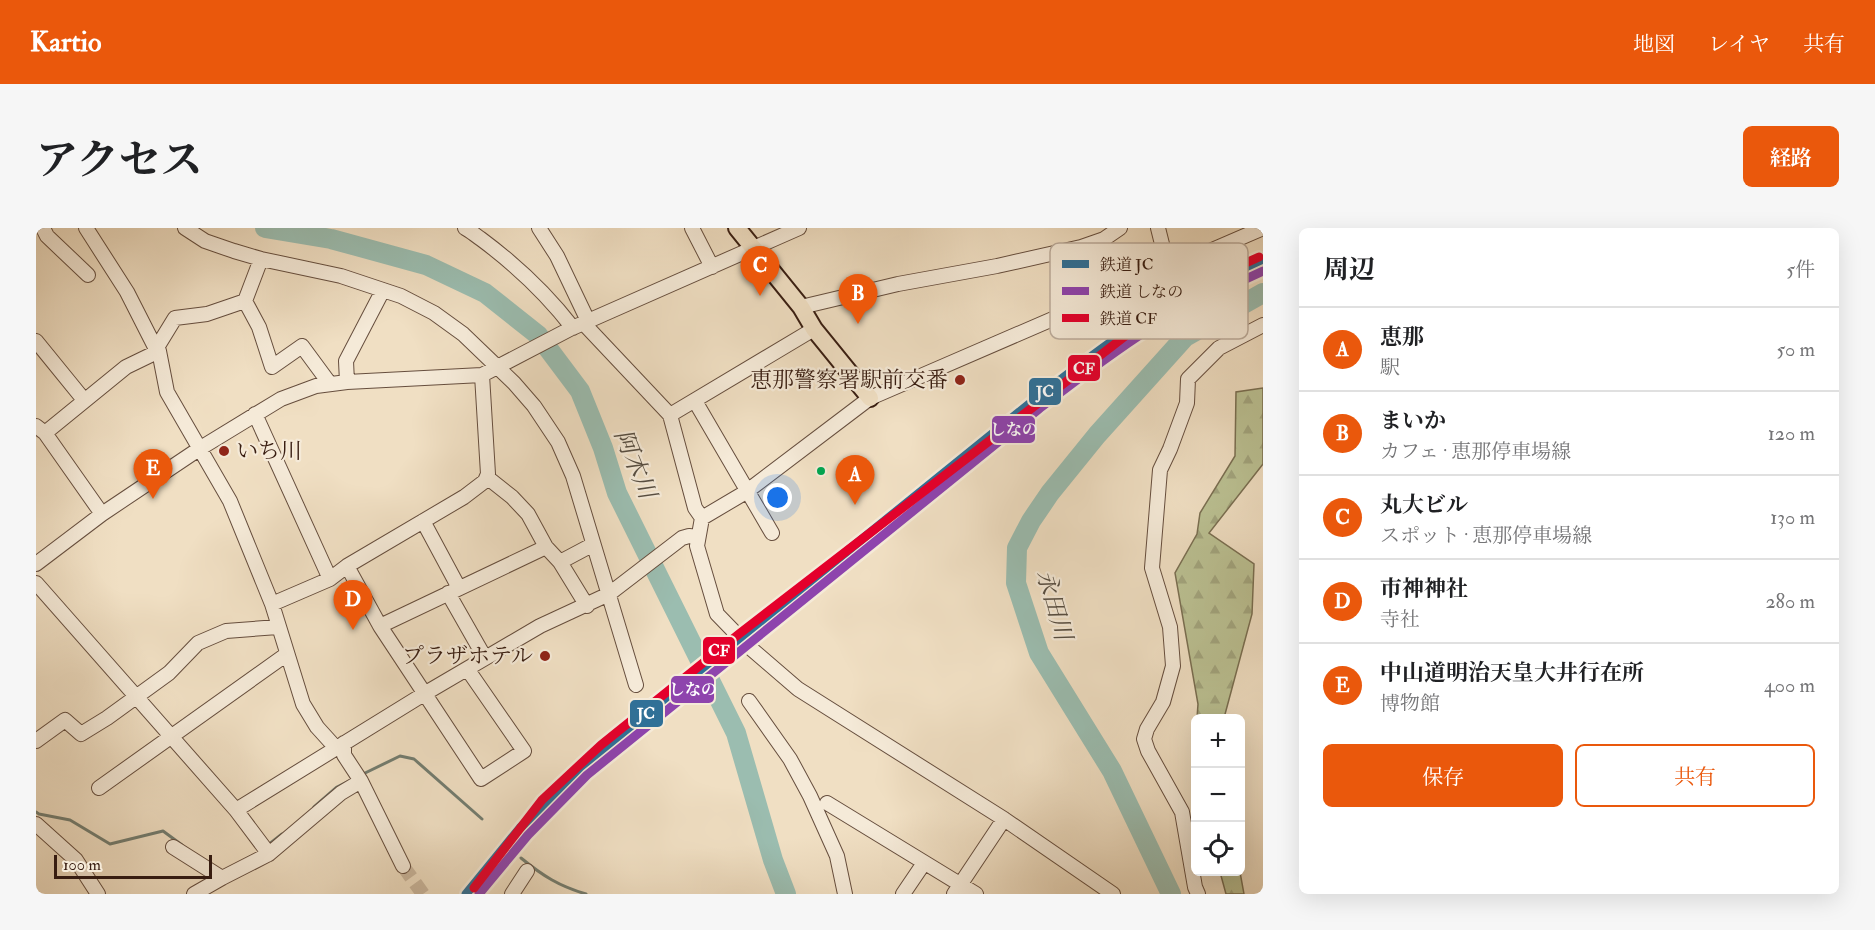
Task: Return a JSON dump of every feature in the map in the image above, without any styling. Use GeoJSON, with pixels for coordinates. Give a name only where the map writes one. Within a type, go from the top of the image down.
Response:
{"type":"FeatureCollection","features":[{"type":"Feature","properties":{"kind":"main road"},"geometry":{"type":"LineString","coordinates":[[736,228],[801,307],[814,328],[870,398]]}},
{"type":"Feature","properties":{"kind":"street"},"geometry":{"type":"LineString","coordinates":[[43,228],[47,236],[87,275]]}},
{"type":"Feature","properties":{"kind":"street"},"geometry":{"type":"LineString","coordinates":[[86,228],[127,292],[157,350],[167,392],[230,501],[272,604],[303,704],[317,727],[340,746],[403,866]]}},
{"type":"Feature","properties":{"kind":"street"},"geometry":{"type":"LineString","coordinates":[[185,228],[205,241],[261,259],[341,276],[401,296],[434,313],[470,340],[496,368],[514,383],[534,406],[558,442],[573,476],[636,685]]}},
{"type":"Feature","properties":{"kind":"street"},"geometry":{"type":"LineString","coordinates":[[468,228],[499,251],[532,281],[554,303],[572,328]]}},
{"type":"Feature","properties":{"kind":"street"},"geometry":{"type":"LineString","coordinates":[[539,228],[557,256],[588,321],[586,327],[670,415],[695,508],[702,518],[697,546],[717,614],[798,689],[1004,819],[1113,894]]}},
{"type":"Feature","properties":{"kind":"street"},"geometry":{"type":"LineString","coordinates":[[692,228],[712,267]]}},
{"type":"Feature","properties":{"kind":"street"},"geometry":{"type":"LineString","coordinates":[[36,564],[102,514],[199,449],[280,399],[300,391],[330,384],[482,375],[572,328],[799,228]]}},
{"type":"Feature","properties":{"kind":"street"},"geometry":{"type":"LineString","coordinates":[[1092,243],[1104,239],[1120,228]]}},
{"type":"Feature","properties":{"kind":"street"},"geometry":{"type":"LineString","coordinates":[[1158,228],[1162,243]]}},
{"type":"Feature","properties":{"kind":"street"},"geometry":{"type":"LineString","coordinates":[[1227,243],[1263,228]]}},
{"type":"Feature","properties":{"kind":"street"},"geometry":{"type":"LineString","coordinates":[[801,307],[898,284],[1050,254]]}},
{"type":"Feature","properties":{"kind":"street"},"geometry":{"type":"LineString","coordinates":[[102,514],[40,430],[84,400],[126,367],[157,350],[176,318],[207,314],[245,300],[261,259]]}},
{"type":"Feature","properties":{"kind":"street"},"geometry":{"type":"LineString","coordinates":[[347,382],[346,361],[383,290]]}},
{"type":"Feature","properties":{"kind":"street"},"geometry":{"type":"LineString","coordinates":[[245,300],[259,327],[272,367],[302,346],[330,384]]}},
{"type":"Feature","properties":{"kind":"street"},"geometry":{"type":"LineString","coordinates":[[702,518],[746,492],[870,398],[1050,319]]}},
{"type":"Feature","properties":{"kind":"street"},"geometry":{"type":"LineString","coordinates":[[1248,333],[1263,325]]}},
{"type":"Feature","properties":{"kind":"street"},"geometry":{"type":"LineString","coordinates":[[670,415],[814,328]]}},
{"type":"Feature","properties":{"kind":"street"},"geometry":{"type":"LineString","coordinates":[[1198,894],[1182,812],[1144,739],[1147,729],[1163,702],[1173,666],[1170,627],[1152,568],[1160,470],[1187,403],[1188,379],[1219,348],[1236,339]]}},
{"type":"Feature","properties":{"kind":"street"},"geometry":{"type":"LineString","coordinates":[[36,341],[84,400]]}},
{"type":"Feature","properties":{"kind":"street"},"geometry":{"type":"LineString","coordinates":[[482,375],[488,478],[528,514],[546,548],[561,562],[587,606]]}},
{"type":"Feature","properties":{"kind":"street"},"geometry":{"type":"LineString","coordinates":[[695,401],[772,533]]}},
{"type":"Feature","properties":{"kind":"street"},"geometry":{"type":"LineString","coordinates":[[255,414],[330,579]]}},
{"type":"Feature","properties":{"kind":"street"},"geometry":{"type":"LineString","coordinates":[[272,604],[330,579],[347,566],[464,497],[488,478]]}},
{"type":"Feature","properties":{"kind":"street"},"geometry":{"type":"LineString","coordinates":[[423,521],[485,658]]}},
{"type":"Feature","properties":{"kind":"street"},"geometry":{"type":"LineString","coordinates":[[236,810],[424,694],[540,626],[609,594],[676,543],[689,536],[698,537]]}},
{"type":"Feature","properties":{"kind":"street"},"geometry":{"type":"LineString","coordinates":[[561,562],[592,545]]}},
{"type":"Feature","properties":{"kind":"street"},"geometry":{"type":"LineString","coordinates":[[380,626],[546,548]]}},
{"type":"Feature","properties":{"kind":"street"},"geometry":{"type":"LineString","coordinates":[[347,566],[380,626],[481,779],[524,751],[468,670]]}},
{"type":"Feature","properties":{"kind":"street"},"geometry":{"type":"LineString","coordinates":[[36,583],[173,736],[236,810],[269,854]]}},
{"type":"Feature","properties":{"kind":"street"},"geometry":{"type":"LineString","coordinates":[[36,741],[66,720],[81,734],[169,673],[198,643],[226,631],[278,627]]}},
{"type":"Feature","properties":{"kind":"street"},"geometry":{"type":"LineString","coordinates":[[99,788],[287,654]]}},
{"type":"Feature","properties":{"kind":"street"},"geometry":{"type":"LineString","coordinates":[[749,701],[789,759],[810,795],[837,856],[845,894]]}},
{"type":"Feature","properties":{"kind":"street"},"geometry":{"type":"LineString","coordinates":[[194,894],[269,854],[358,777]]}},
{"type":"Feature","properties":{"kind":"street"},"geometry":{"type":"LineString","coordinates":[[827,803],[924,863],[957,890],[976,894]]}},
{"type":"Feature","properties":{"kind":"street"},"geometry":{"type":"LineString","coordinates":[[957,890],[1004,819]]}},
{"type":"Feature","properties":{"kind":"street"},"geometry":{"type":"LineString","coordinates":[[36,824],[76,860],[98,894]]}},
{"type":"Feature","properties":{"kind":"street"},"geometry":{"type":"LineString","coordinates":[[173,847],[222,878]]}},
{"type":"Feature","properties":{"kind":"street"},"geometry":{"type":"LineString","coordinates":[[903,894],[924,863]]}},
{"type":"Feature","properties":{"kind":"street"},"geometry":{"type":"LineString","coordinates":[[512,894],[527,871]]}},
{"type":"Feature","properties":{"kind":"green space"},"geometry":{"type":"Polygon","coordinates":[[[1263,388],[1263,464],[1209,533],[1254,564],[1252,614],[1225,714],[1197,714],[1198,704],[1175,573],[1197,534],[1200,513],[1235,456],[1236,392],[1263,388]]]}},
{"type":"Feature","properties":{"kind":"green space"},"geometry":{"type":"Polygon","coordinates":[[[1221,876],[1241,876],[1244,894],[1226,894],[1221,876]]]}},
{"type":"Feature","properties":{"kind":"waterway","name":"阿木川"},"geometry":{"type":"LineString","coordinates":[[265,228],[331,239],[426,265],[485,293],[538,335],[580,391],[603,448],[617,493],[736,733],[773,860],[786,894]]}},
{"type":"Feature","properties":{"kind":"waterway","name":"永田川"},"geometry":{"type":"LineString","coordinates":[[1248,301],[1263,293]]}},
{"type":"Feature","properties":{"kind":"waterway","name":"永田川"},"geometry":{"type":"LineString","coordinates":[[1171,894],[1112,771],[1039,653],[1016,583],[1017,548],[1031,521],[1050,493],[1097,435],[1183,339]]}},
{"type":"Feature","properties":{"kind":"waterway"},"geometry":{"type":"LineString","coordinates":[[361,775],[400,756],[414,759],[482,819]]}},
{"type":"Feature","properties":{"kind":"waterway"},"geometry":{"type":"LineString","coordinates":[[314,807],[337,787],[347,782]]}},
{"type":"Feature","properties":{"kind":"waterway"},"geometry":{"type":"LineString","coordinates":[[36,812],[70,820],[110,844],[163,831],[182,845]]}},
{"type":"Feature","properties":{"kind":"waterway"},"geometry":{"type":"LineString","coordinates":[[268,845],[282,834]]}},
{"type":"Feature","properties":{"kind":"waterway"},"geometry":{"type":"LineString","coordinates":[[521,858],[552,880],[586,894]]}},
{"type":"Feature","properties":{"kind":"tunnel"},"geometry":{"type":"LineString","coordinates":[[403,866],[423,894]]}},
{"type":"Feature","properties":{"kind":"rail line","name":"CF"},"geometry":{"type":"LineString","coordinates":[[1248,262],[1259,257]]}},
{"type":"Feature","properties":{"kind":"rail line","name":"JC"},"geometry":{"type":"LineString","coordinates":[[1248,266],[1263,259]]}},
{"type":"Feature","properties":{"kind":"rail line","name":"しなの"},"geometry":{"type":"LineString","coordinates":[[1248,278],[1263,271]]}},
{"type":"Feature","properties":{"kind":"rail line","name":"JC"},"geometry":{"type":"LineString","coordinates":[[466,894],[520,828],[580,767],[1033,401],[1115,339]]}},
{"type":"Feature","properties":{"kind":"rail line","name":"CF"},"geometry":{"type":"LineString","coordinates":[[474,888],[542,800],[601,745],[739,634],[1121,339]]}},
{"type":"Feature","properties":{"kind":"rail line","name":"しなの"},"geometry":{"type":"LineString","coordinates":[[479,894],[528,835],[587,775],[1039,409],[1134,339]]}},
{"type":"Feature","properties":{"kind":"place","name":"丸大ビル"},"geometry":{"type":"Point","coordinates":[760,296]}},
{"type":"Feature","properties":{"kind":"place","name":"まいか"},"geometry":{"type":"Point","coordinates":[858,324]}},
{"type":"Feature","properties":{"kind":"place","name":"恵那警察署駅前交番"},"geometry":{"type":"Point","coordinates":[960,380]}},
{"type":"Feature","properties":{"kind":"place","name":"いち川"},"geometry":{"type":"Point","coordinates":[224,451]}},
{"type":"Feature","properties":{"kind":"place","name":"中山道明治天皇大井行在所"},"geometry":{"type":"Point","coordinates":[153,499]}},
{"type":"Feature","properties":{"kind":"place","name":"恵那"},"geometry":{"type":"Point","coordinates":[855,505]}},
{"type":"Feature","properties":{"kind":"place","name":"市神神社"},"geometry":{"type":"Point","coordinates":[353,630]}},
{"type":"Feature","properties":{"kind":"place","name":"プラザホテル"},"geometry":{"type":"Point","coordinates":[545,656]}}]}
